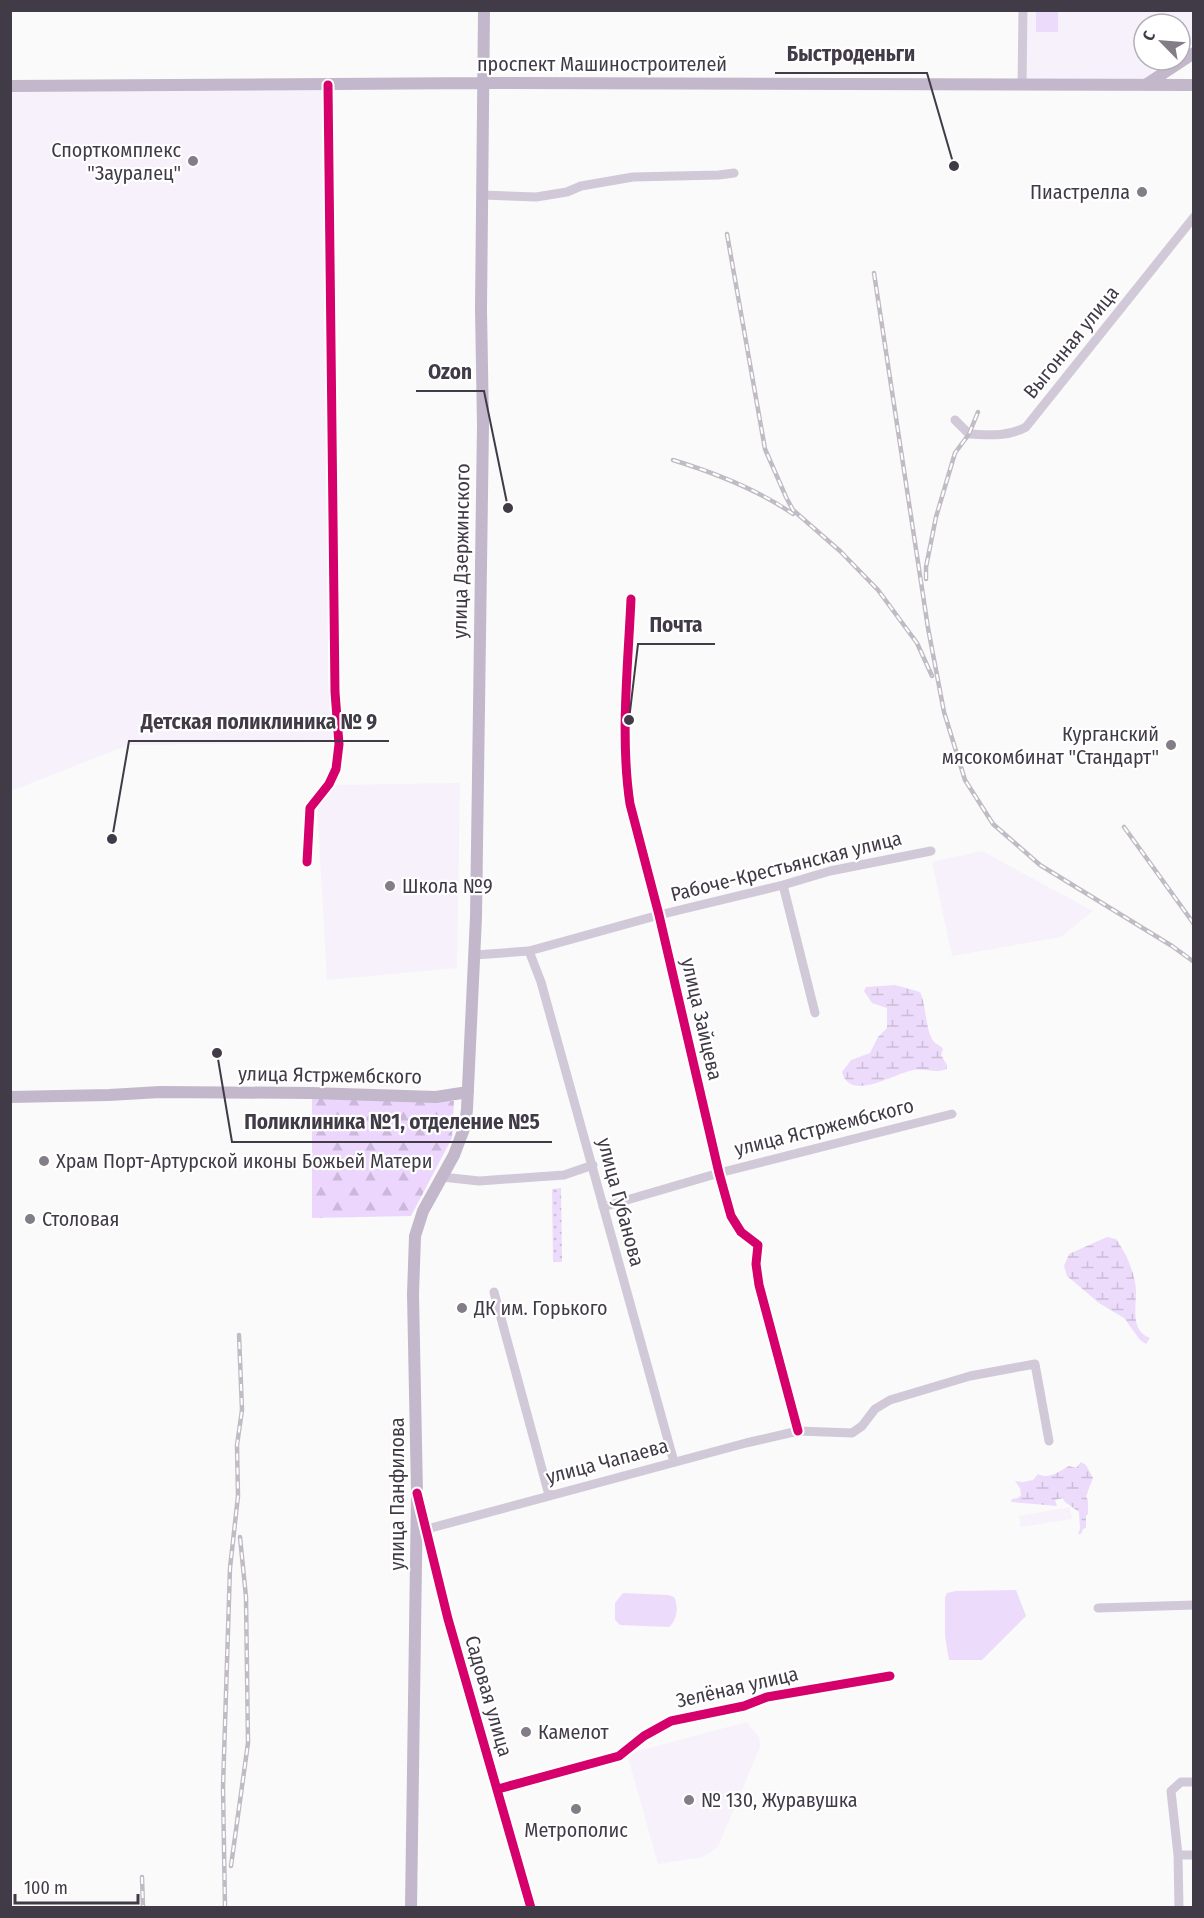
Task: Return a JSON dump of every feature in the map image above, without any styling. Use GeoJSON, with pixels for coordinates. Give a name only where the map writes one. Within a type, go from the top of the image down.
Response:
{"type":"FeatureCollection","features":[{"type":"Feature","properties":{"kind":"main road","name":"улица Дзержинского"},"geometry":{"type":"LineString","coordinates":[[468,1092],[475,955],[483,425],[484,10]]}},
{"type":"Feature","properties":{"kind":"main road"},"geometry":{"type":"LineString","coordinates":[[1146,85],[1194,53]]}},
{"type":"Feature","properties":{"kind":"main road","name":"проспект Машиностроителей"},"geometry":{"type":"LineString","coordinates":[[10,86],[484,83],[1192,86]]}},
{"type":"Feature","properties":{"kind":"main road","name":"улица Ястржембского"},"geometry":{"type":"LineString","coordinates":[[10,1097],[160,1092],[436,1097],[468,1092]]}},
{"type":"Feature","properties":{"kind":"main road","name":"улица Панфилова"},"geometry":{"type":"LineString","coordinates":[[411,1908],[421,1531],[417,1493],[412,1294],[415,1236],[423,1211],[460,1142],[465,1126],[468,1092]]}},
{"type":"Feature","properties":{"kind":"street"},"geometry":{"type":"LineString","coordinates":[[1022,85],[1023,10]]}},
{"type":"Feature","properties":{"kind":"street"},"geometry":{"type":"LineString","coordinates":[[307,862],[310,808],[336,769],[339,744],[334,659],[328,85]]}},
{"type":"Feature","properties":{"kind":"street"},"geometry":{"type":"LineString","coordinates":[[482,195],[536,197],[633,177],[719,175],[734,172]]}},
{"type":"Feature","properties":{"kind":"street","name":"Выгонная улица"},"geometry":{"type":"LineString","coordinates":[[955,420],[969,434],[1005,435],[1015,433],[1026,426],[1194,217]]}},
{"type":"Feature","properties":{"kind":"street","name":"улица Зайцева"},"geometry":{"type":"LineString","coordinates":[[631,599],[626,735],[627,785],[630,804],[659,915],[719,1173],[735,1224],[758,1245],[756,1264],[759,1285],[798,1431]]}},
{"type":"Feature","properties":{"kind":"street","name":"Рабоче-Крестьянская улица"},"geometry":{"type":"LineString","coordinates":[[475,955],[529,951],[830,871],[931,851]]}},
{"type":"Feature","properties":{"kind":"street"},"geometry":{"type":"LineString","coordinates":[[783,885],[815,1013]]}},
{"type":"Feature","properties":{"kind":"street","name":"улица Губанова"},"geometry":{"type":"LineString","coordinates":[[529,951],[541,982],[593,1165],[674,1462]]}},
{"type":"Feature","properties":{"kind":"street","name":"улица Ястржембского"},"geometry":{"type":"LineString","coordinates":[[603,1207],[719,1173],[952,1114]]}},
{"type":"Feature","properties":{"kind":"street"},"geometry":{"type":"LineString","coordinates":[[442,1178],[479,1181],[543,1176],[564,1174],[593,1165]]}},
{"type":"Feature","properties":{"kind":"street"},"geometry":{"type":"LineString","coordinates":[[494,1292],[549,1495]]}},
{"type":"Feature","properties":{"kind":"street","name":"улица Чапаева"},"geometry":{"type":"LineString","coordinates":[[421,1531],[549,1495],[798,1431],[852,1433],[862,1426],[875,1409],[890,1400],[970,1376],[1035,1364],[1049,1441]]}},
{"type":"Feature","properties":{"kind":"street","name":"Садовая улица"},"geometry":{"type":"LineString","coordinates":[[421,1531],[531,1908]]}},
{"type":"Feature","properties":{"kind":"street"},"geometry":{"type":"LineString","coordinates":[[1098,1608],[1194,1605]]}},
{"type":"Feature","properties":{"kind":"street","name":"Зелёная улица"},"geometry":{"type":"LineString","coordinates":[[498,1789],[619,1756],[644,1736],[671,1721],[744,1706],[767,1698],[890,1676]]}},
{"type":"Feature","properties":{"kind":"street"},"geometry":{"type":"LineString","coordinates":[[1179,1908],[1178,1856],[1171,1791],[1180,1782],[1194,1782]]}},
{"type":"Feature","properties":{"kind":"street"},"geometry":{"type":"LineString","coordinates":[[1178,1856],[1194,1855]]}},
{"type":"Feature","properties":{"kind":"shaded area"},"geometry":{"type":"Polygon","coordinates":[[[1028,11],[1193,11],[1192,45],[1192,12],[1132,12],[1132,72],[1157,72],[1147,80],[1026,79],[1028,11]]]}},
{"type":"Feature","properties":{"kind":"shaded area"},"geometry":{"type":"Polygon","coordinates":[[[323,88],[334,742],[128,745],[11,791],[11,90],[323,88]]]}},
{"type":"Feature","properties":{"kind":"shaded area","name":"Школа №9"},"geometry":{"type":"Polygon","coordinates":[[[460,783],[457,968],[327,980],[317,804],[331,785],[460,783]]]}},
{"type":"Feature","properties":{"kind":"shaded area"},"geometry":{"type":"Polygon","coordinates":[[[982,851],[1093,911],[1061,937],[952,956],[932,862],[982,851]]]}},
{"type":"Feature","properties":{"kind":"shaded area"},"geometry":{"type":"Polygon","coordinates":[[[1070,1507],[1072,1519],[1021,1527],[1019,1516],[1070,1507]]]}},
{"type":"Feature","properties":{"kind":"shaded area","name":"№ 130, Журавушка"},"geometry":{"type":"Polygon","coordinates":[[[747,1722],[759,1737],[760,1747],[718,1847],[703,1857],[658,1864],[627,1754],[747,1722]]]}},
{"type":"Feature","properties":{"kind":"green space"},"geometry":{"type":"Polygon","coordinates":[[[1036,11],[1058,11],[1058,32],[1036,32],[1036,11]]]}},
{"type":"Feature","properties":{"kind":"green space"},"geometry":{"type":"Polygon","coordinates":[[[895,985],[920,992],[929,1033],[935,1043],[943,1049],[941,1055],[947,1069],[914,1070],[874,1084],[854,1085],[847,1081],[842,1072],[851,1060],[870,1053],[878,1037],[887,1028],[887,1008],[872,1003],[864,991],[866,987],[895,985]]]}},
{"type":"Feature","properties":{"kind":"green space"},"geometry":{"type":"Polygon","coordinates":[[[312,1095],[454,1101],[452,1138],[411,1216],[312,1218],[312,1095]]]}},
{"type":"Feature","properties":{"kind":"green space"},"geometry":{"type":"Polygon","coordinates":[[[561,1188],[562,1262],[553,1262],[552,1189],[561,1188]]]}},
{"type":"Feature","properties":{"kind":"green space"},"geometry":{"type":"Polygon","coordinates":[[[1107,1237],[1116,1239],[1130,1265],[1136,1289],[1136,1322],[1143,1334],[1150,1338],[1146,1344],[1140,1340],[1124,1318],[1099,1303],[1067,1276],[1064,1266],[1069,1254],[1107,1237]]]}},
{"type":"Feature","properties":{"kind":"green space"},"geometry":{"type":"Polygon","coordinates":[[[1081,1462],[1086,1465],[1093,1478],[1086,1496],[1088,1513],[1086,1528],[1081,1534],[1078,1534],[1079,1512],[1063,1498],[1055,1500],[1057,1506],[1011,1502],[1012,1499],[1021,1495],[1020,1488],[1015,1481],[1033,1480],[1038,1474],[1050,1475],[1069,1466],[1076,1468],[1081,1462]]]}},
{"type":"Feature","properties":{"kind":"green space"},"geometry":{"type":"Polygon","coordinates":[[[1016,1590],[1026,1616],[982,1660],[949,1660],[945,1636],[945,1597],[947,1593],[1016,1590]]]}},
{"type":"Feature","properties":{"kind":"green space"},"geometry":{"type":"Polygon","coordinates":[[[623,1593],[674,1597],[677,1609],[674,1621],[669,1627],[620,1625],[615,1620],[615,1603],[623,1593]]]}},
{"type":"Feature","properties":{"kind":"railway"},"geometry":{"type":"LineString","coordinates":[[727,234],[765,449],[786,497],[793,510],[840,551],[878,590],[917,643],[932,676]]}},
{"type":"Feature","properties":{"kind":"railway"},"geometry":{"type":"LineString","coordinates":[[874,273],[928,628],[944,712],[965,780],[993,824],[1040,865],[1172,946],[1194,962]]}},
{"type":"Feature","properties":{"kind":"railway"},"geometry":{"type":"LineString","coordinates":[[926,579],[926,567],[936,517],[955,453],[969,434],[978,412]]}},
{"type":"Feature","properties":{"kind":"railway"},"geometry":{"type":"LineString","coordinates":[[673,460],[735,482],[793,514]]}},
{"type":"Feature","properties":{"kind":"railway"},"geometry":{"type":"LineString","coordinates":[[1124,827],[1194,924]]}},
{"type":"Feature","properties":{"kind":"railway"},"geometry":{"type":"LineString","coordinates":[[225,1908],[223,1787],[230,1568],[238,1496],[237,1445],[242,1410],[239,1335]]}},
{"type":"Feature","properties":{"kind":"railway"},"geometry":{"type":"LineString","coordinates":[[231,1866],[248,1743],[246,1597],[240,1537]]}},
{"type":"Feature","properties":{"kind":"railway"},"geometry":{"type":"LineString","coordinates":[[142,1877],[143,1908]]}},
{"type":"Feature","properties":{"kind":"cycle path"},"geometry":{"type":"LineString","coordinates":[[307,862],[310,808],[329,784],[336,769],[339,744],[335,692],[328,85]]}},
{"type":"Feature","properties":{"kind":"cycle path"},"geometry":{"type":"LineString","coordinates":[[631,599],[625,728],[630,804],[659,915],[719,1173],[731,1216],[741,1232],[758,1245],[756,1264],[759,1285],[798,1431]]}},
{"type":"Feature","properties":{"kind":"cycle path"},"geometry":{"type":"LineString","coordinates":[[417,1493],[448,1619],[531,1908]]}},
{"type":"Feature","properties":{"kind":"cycle path"},"geometry":{"type":"LineString","coordinates":[[498,1789],[619,1756],[644,1736],[671,1721],[744,1706],[767,1697],[890,1676]]}},
{"type":"Feature","properties":{"kind":"place","name":"Спорткомплекс \"Зауралец\""},"geometry":{"type":"Point","coordinates":[193,161]}},
{"type":"Feature","properties":{"kind":"place","name":"Быстроденьги"},"geometry":{"type":"Point","coordinates":[954,166]}},
{"type":"Feature","properties":{"kind":"place","name":"Пиастрелла"},"geometry":{"type":"Point","coordinates":[1142,192]}},
{"type":"Feature","properties":{"kind":"place","name":"Ozon"},"geometry":{"type":"Point","coordinates":[508,508]}},
{"type":"Feature","properties":{"kind":"place","name":"Почта"},"geometry":{"type":"Point","coordinates":[629,720]}},
{"type":"Feature","properties":{"kind":"place","name":"Курганский мясокомбинат \"Стандарт\""},"geometry":{"type":"Point","coordinates":[1171,745]}},
{"type":"Feature","properties":{"kind":"place","name":"Детская поликлиника № 9"},"geometry":{"type":"Point","coordinates":[112,839]}},
{"type":"Feature","properties":{"kind":"place","name":"Школа №9"},"geometry":{"type":"Point","coordinates":[390,886]}},
{"type":"Feature","properties":{"kind":"place","name":"Поликлиника №1, отделение №5"},"geometry":{"type":"Point","coordinates":[217,1053]}},
{"type":"Feature","properties":{"kind":"place","name":"Храм Порт-Артурской иконы Божьей Матери"},"geometry":{"type":"Point","coordinates":[44,1161]}},
{"type":"Feature","properties":{"kind":"place","name":"Столовая"},"geometry":{"type":"Point","coordinates":[30,1219]}},
{"type":"Feature","properties":{"kind":"place","name":"ДК им. Горького"},"geometry":{"type":"Point","coordinates":[462,1308]}},
{"type":"Feature","properties":{"kind":"place","name":"Камелот"},"geometry":{"type":"Point","coordinates":[526,1732]}},
{"type":"Feature","properties":{"kind":"place","name":"№ 130, Журавушка"},"geometry":{"type":"Point","coordinates":[689,1800]}},
{"type":"Feature","properties":{"kind":"place","name":"Метрополис"},"geometry":{"type":"Point","coordinates":[576,1809]}}]}
